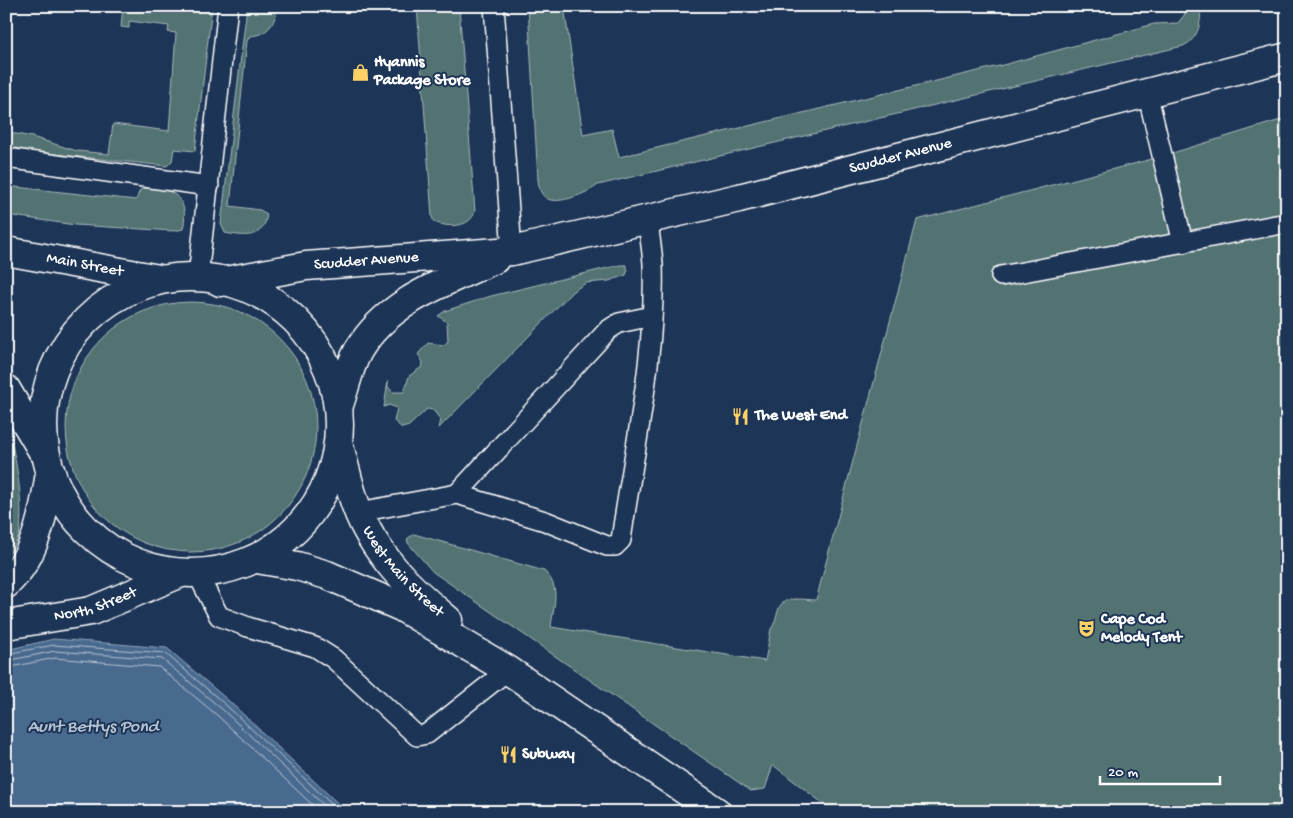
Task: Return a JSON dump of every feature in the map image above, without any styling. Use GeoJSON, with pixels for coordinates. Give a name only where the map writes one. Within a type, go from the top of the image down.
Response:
{"type":"FeatureCollection","features":[{"type":"Feature","properties":{"kind":"main road","name":"Scudder Avenue"},"geometry":{"type":"LineString","coordinates":[[209,279],[306,266],[512,251],[648,219],[1287,57]]}},
{"type":"Feature","properties":{"kind":"main road","name":"Main Street"},"geometry":{"type":"LineString","coordinates":[[6,251],[163,279]]}},
{"type":"Feature","properties":{"kind":"main road","name":"Scudder Avenue"},"geometry":{"type":"LineString","coordinates":[[339,405],[357,352],[374,328],[421,292],[512,251]]}},
{"type":"Feature","properties":{"kind":"main road"},"geometry":{"type":"LineString","coordinates":[[6,389],[47,464],[65,504],[87,531],[115,553],[147,567],[189,573],[232,568],[257,559],[282,543],[303,524],[320,500],[332,473],[339,444],[339,405],[333,379],[322,355],[308,333],[289,313],[268,298],[251,290],[209,279],[163,279],[126,292],[99,308],[67,342],[50,377],[43,407],[47,464],[40,526],[25,560],[6,584]]}},
{"type":"Feature","properties":{"kind":"main road","name":"West Main Street"},"geometry":{"type":"LineString","coordinates":[[339,444],[359,512],[379,549],[400,576],[423,600],[508,670]]}},
{"type":"Feature","properties":{"kind":"main road","name":"West Main Street"},"geometry":{"type":"LineString","coordinates":[[257,559],[297,566],[327,575],[401,607],[508,670],[717,812]]}},
{"type":"Feature","properties":{"kind":"main road","name":"North Street"},"geometry":{"type":"LineString","coordinates":[[6,625],[91,611],[189,573]]}},
{"type":"Feature","properties":{"kind":"lane"},"geometry":{"type":"LineString","coordinates":[[209,279],[209,186],[228,6]]}},
{"type":"Feature","properties":{"kind":"lane"},"geometry":{"type":"LineString","coordinates":[[494,6],[512,251]]}},
{"type":"Feature","properties":{"kind":"lane"},"geometry":{"type":"LineString","coordinates":[[1147,92],[1183,243]]}},
{"type":"Feature","properties":{"kind":"lane"},"geometry":{"type":"LineString","coordinates":[[6,158],[209,186]]}},
{"type":"Feature","properties":{"kind":"lane"},"geometry":{"type":"LineString","coordinates":[[359,512],[456,494],[545,521],[607,546],[615,546],[621,540],[646,379],[652,316],[652,264],[648,219]]}},
{"type":"Feature","properties":{"kind":"lane"},"geometry":{"type":"LineString","coordinates":[[1001,276],[1287,223]]}},
{"type":"Feature","properties":{"kind":"lane"},"geometry":{"type":"LineString","coordinates":[[456,494],[608,330],[619,324],[652,316]]}},
{"type":"Feature","properties":{"kind":"lane"},"geometry":{"type":"LineString","coordinates":[[189,573],[219,616],[322,651],[334,659],[417,736],[427,734],[508,670]]}},
{"type":"Feature","properties":{"kind":"green space"},"geometry":{"type":"Polygon","coordinates":[[[123,6],[212,6],[195,151],[174,149],[172,161],[167,166],[34,152],[6,146],[6,132],[32,137],[77,151],[109,154],[113,124],[169,131],[176,33],[168,32],[169,26],[129,21],[129,28],[121,27],[123,6]]]}},
{"type":"Feature","properties":{"kind":"green space"},"geometry":{"type":"Polygon","coordinates":[[[247,6],[277,6],[275,18],[270,27],[262,33],[250,36],[247,41],[230,206],[260,210],[267,214],[262,228],[258,232],[240,235],[225,233],[221,224],[247,6]]]}},
{"type":"Feature","properties":{"kind":"green space"},"geometry":{"type":"Polygon","coordinates":[[[417,6],[459,6],[475,211],[473,217],[464,224],[452,226],[440,224],[434,222],[432,217],[417,6]]]}},
{"type":"Feature","properties":{"kind":"green space"},"geometry":{"type":"Polygon","coordinates":[[[528,6],[564,6],[583,135],[612,129],[619,157],[1003,65],[1154,24],[1178,23],[1185,14],[1184,6],[1200,6],[1200,23],[1193,39],[1183,46],[598,185],[587,192],[565,200],[551,200],[542,194],[538,183],[528,6]]]}},
{"type":"Feature","properties":{"kind":"green space","name":"Cape Cod Melody Tent"},"geometry":{"type":"Polygon","coordinates":[[[1287,118],[1287,812],[834,812],[773,765],[765,789],[751,791],[433,572],[408,543],[407,539],[414,534],[544,571],[550,577],[555,590],[551,627],[765,661],[771,629],[780,606],[788,600],[794,599],[816,600],[917,220],[1156,158],[1287,118]]]}},
{"type":"Feature","properties":{"kind":"green space"},"geometry":{"type":"Polygon","coordinates":[[[6,186],[136,200],[142,189],[167,190],[178,197],[181,202],[184,214],[183,229],[174,231],[75,225],[6,215],[6,186]]]}},
{"type":"Feature","properties":{"kind":"green space"},"geometry":{"type":"Polygon","coordinates":[[[626,265],[628,270],[626,275],[609,281],[586,283],[573,291],[438,429],[440,419],[433,410],[427,409],[409,426],[402,428],[394,421],[397,408],[389,405],[384,407],[388,381],[388,387],[393,392],[404,392],[409,376],[422,367],[423,362],[418,354],[428,343],[444,345],[448,341],[447,322],[438,316],[445,311],[491,296],[626,265]]]}},
{"type":"Feature","properties":{"kind":"green space"},"geometry":{"type":"Polygon","coordinates":[[[191,302],[215,304],[239,311],[261,323],[288,348],[307,379],[314,403],[316,427],[314,451],[307,475],[295,497],[270,524],[239,543],[215,550],[191,552],[167,550],[143,543],[121,531],[94,506],[75,475],[68,451],[66,427],[68,403],[75,379],[87,357],[112,330],[143,311],[167,304],[191,302]]]}},
{"type":"Feature","properties":{"kind":"green space"},"geometry":{"type":"Polygon","coordinates":[[[6,428],[10,437],[19,483],[21,515],[18,538],[6,558],[6,537],[11,527],[12,508],[6,480],[6,428]]]}},
{"type":"Feature","properties":{"kind":"water","name":"Aunt Bettys Pond"},"geometry":{"type":"Polygon","coordinates":[[[54,639],[167,648],[230,702],[347,812],[6,812],[6,650],[54,639]]]}},
{"type":"Feature","properties":{"kind":"place","name":"Hyannis Package Store"},"geometry":{"type":"Point","coordinates":[360,72]}},
{"type":"Feature","properties":{"kind":"place","name":"The West End"},"geometry":{"type":"Point","coordinates":[741,416]}},
{"type":"Feature","properties":{"kind":"place","name":"Cape Cod Melody Tent"},"geometry":{"type":"Point","coordinates":[1087,629]}},
{"type":"Feature","properties":{"kind":"place","name":"Subway"},"geometry":{"type":"Point","coordinates":[508,755]}}]}
